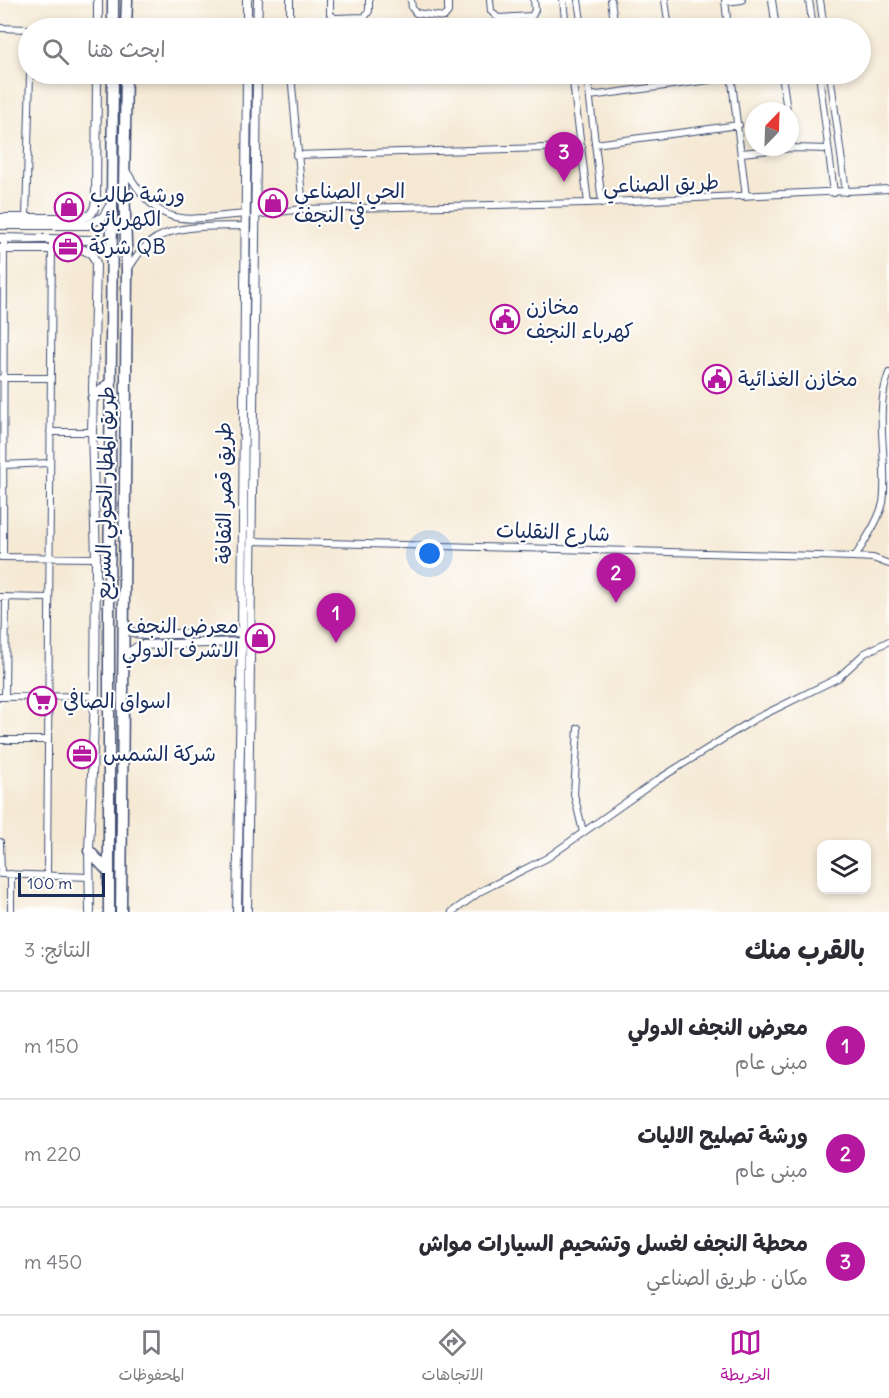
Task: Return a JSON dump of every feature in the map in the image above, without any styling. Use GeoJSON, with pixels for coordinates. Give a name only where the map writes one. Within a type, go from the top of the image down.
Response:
{"type":"FeatureCollection","features":[{"type":"Feature","properties":{"kind":"highway"},"geometry":{"type":"LineString","coordinates":[[113,0],[113,18]]}},
{"type":"Feature","properties":{"kind":"highway"},"geometry":{"type":"LineString","coordinates":[[126,18],[127,0]]}},
{"type":"Feature","properties":{"kind":"highway","name":"طريق المطار الحولي السريع"},"geometry":{"type":"LineString","coordinates":[[109,912],[113,84]]}},
{"type":"Feature","properties":{"kind":"highway","name":"طريق المطار الحولي السريع"},"geometry":{"type":"LineString","coordinates":[[121,912],[127,271],[124,167],[126,84]]}},
{"type":"Feature","properties":{"kind":"highway"},"geometry":{"type":"LineString","coordinates":[[93,398],[110,383]]}},
{"type":"Feature","properties":{"kind":"highway"},"geometry":{"type":"LineString","coordinates":[[109,581],[116,588],[124,584]]}},
{"type":"Feature","properties":{"kind":"highway"},"geometry":{"type":"LineString","coordinates":[[109,614],[111,610],[117,609],[123,619]]}},
{"type":"Feature","properties":{"kind":"highway"},"geometry":{"type":"LineString","coordinates":[[89,851],[108,871]]}},
{"type":"Feature","properties":{"kind":"main road"},"geometry":{"type":"LineString","coordinates":[[0,225],[30,220],[82,226],[93,224],[106,213],[112,197]]}},
{"type":"Feature","properties":{"kind":"main road"},"geometry":{"type":"LineString","coordinates":[[2,238],[95,241],[103,247],[111,260]]}},
{"type":"Feature","properties":{"kind":"street"},"geometry":{"type":"LineString","coordinates":[[98,0],[98,18]]}},
{"type":"Feature","properties":{"kind":"street"},"geometry":{"type":"LineString","coordinates":[[247,18],[248,0]]}},
{"type":"Feature","properties":{"kind":"street"},"geometry":{"type":"LineString","coordinates":[[257,18],[258,0]]}},
{"type":"Feature","properties":{"kind":"street"},"geometry":{"type":"LineString","coordinates":[[290,0],[290,18]]}},
{"type":"Feature","properties":{"kind":"street"},"geometry":{"type":"LineString","coordinates":[[330,0],[330,14],[335,18],[365,17],[369,11],[369,0]]}},
{"type":"Feature","properties":{"kind":"street"},"geometry":{"type":"LineString","coordinates":[[411,0],[412,8],[416,13],[444,17],[448,12],[448,0]]}},
{"type":"Feature","properties":{"kind":"street"},"geometry":{"type":"LineString","coordinates":[[490,0],[491,12],[498,18],[532,16],[535,10],[534,0]]}},
{"type":"Feature","properties":{"kind":"street"},"geometry":{"type":"LineString","coordinates":[[563,0],[565,18]]}},
{"type":"Feature","properties":{"kind":"street"},"geometry":{"type":"LineString","coordinates":[[578,0],[581,18]]}},
{"type":"Feature","properties":{"kind":"street"},"geometry":{"type":"LineString","coordinates":[[611,0],[614,18]]}},
{"type":"Feature","properties":{"kind":"street"},"geometry":{"type":"LineString","coordinates":[[665,0],[668,18]]}},
{"type":"Feature","properties":{"kind":"street"},"geometry":{"type":"LineString","coordinates":[[727,18],[725,1],[742,0]]}},
{"type":"Feature","properties":{"kind":"street"},"geometry":{"type":"LineString","coordinates":[[772,0],[775,18]]}},
{"type":"Feature","properties":{"kind":"street"},"geometry":{"type":"LineString","coordinates":[[809,0],[812,18]]}},
{"type":"Feature","properties":{"kind":"street"},"geometry":{"type":"LineString","coordinates":[[820,0],[823,18]]}},
{"type":"Feature","properties":{"kind":"street"},"geometry":{"type":"LineString","coordinates":[[0,28],[18,29]]}},
{"type":"Feature","properties":{"kind":"street"},"geometry":{"type":"LineString","coordinates":[[30,84],[30,220]]}},
{"type":"Feature","properties":{"kind":"street"},"geometry":{"type":"LineString","coordinates":[[0,218],[30,220],[87,218],[93,212],[96,201],[97,84]]}},
{"type":"Feature","properties":{"kind":"street","name":"طريق قصر الثقافة"},"geometry":{"type":"LineString","coordinates":[[237,912],[242,642],[246,84]]}},
{"type":"Feature","properties":{"kind":"street","name":"طريق قصر الثقافة"},"geometry":{"type":"LineString","coordinates":[[247,912],[257,84]]}},
{"type":"Feature","properties":{"kind":"street"},"geometry":{"type":"LineString","coordinates":[[292,84],[296,155],[303,208]]}},
{"type":"Feature","properties":{"kind":"street"},"geometry":{"type":"LineString","coordinates":[[573,84],[588,203]]}},
{"type":"Feature","properties":{"kind":"street"},"geometry":{"type":"LineString","coordinates":[[588,84],[602,203]]}},
{"type":"Feature","properties":{"kind":"street"},"geometry":{"type":"LineString","coordinates":[[590,96],[669,84]]}},
{"type":"Feature","properties":{"kind":"street"},"geometry":{"type":"LineString","coordinates":[[733,84],[746,197]]}},
{"type":"Feature","properties":{"kind":"street"},"geometry":{"type":"LineString","coordinates":[[783,84],[786,102]]}},
{"type":"Feature","properties":{"kind":"street"},"geometry":{"type":"LineString","coordinates":[[820,84],[834,193]]}},
{"type":"Feature","properties":{"kind":"street"},"geometry":{"type":"LineString","coordinates":[[831,84],[846,192]]}},
{"type":"Feature","properties":{"kind":"street"},"geometry":{"type":"LineString","coordinates":[[595,144],[739,125]]}},
{"type":"Feature","properties":{"kind":"street"},"geometry":{"type":"LineString","coordinates":[[296,155],[582,147]]}},
{"type":"Feature","properties":{"kind":"street"},"geometry":{"type":"LineString","coordinates":[[799,148],[828,149]]}},
{"type":"Feature","properties":{"kind":"street"},"geometry":{"type":"LineString","coordinates":[[124,167],[147,199],[166,216],[185,219],[245,214]]}},
{"type":"Feature","properties":{"kind":"street","name":"طريق الصناعي"},"geometry":{"type":"LineString","coordinates":[[255,215],[303,208],[602,203],[889,189]]}},
{"type":"Feature","properties":{"kind":"street"},"geometry":{"type":"LineString","coordinates":[[245,193],[256,194]]}},
{"type":"Feature","properties":{"kind":"street"},"geometry":{"type":"LineString","coordinates":[[127,271],[145,246],[166,233],[195,228],[244,226]]}},
{"type":"Feature","properties":{"kind":"street"},"geometry":{"type":"LineString","coordinates":[[2,238],[2,557],[96,558]]}},
{"type":"Feature","properties":{"kind":"street"},"geometry":{"type":"LineString","coordinates":[[47,875],[52,238]]}},
{"type":"Feature","properties":{"kind":"street"},"geometry":{"type":"LineString","coordinates":[[2,249],[85,249],[92,254],[95,260],[92,432],[96,558],[89,851],[90,912]]}},
{"type":"Feature","properties":{"kind":"street"},"geometry":{"type":"LineString","coordinates":[[243,310],[254,309]]}},
{"type":"Feature","properties":{"kind":"street"},"geometry":{"type":"LineString","coordinates":[[855,557],[883,503],[884,392],[889,373]]}},
{"type":"Feature","properties":{"kind":"street"},"geometry":{"type":"LineString","coordinates":[[2,378],[50,378]]}},
{"type":"Feature","properties":{"kind":"street"},"geometry":{"type":"LineString","coordinates":[[50,432],[92,432]]}},
{"type":"Feature","properties":{"kind":"street"},"geometry":{"type":"LineString","coordinates":[[3,465],[50,463]]}},
{"type":"Feature","properties":{"kind":"street","name":"شارع النقليات"},"geometry":{"type":"LineString","coordinates":[[250,541],[855,557],[873,558],[889,564]]}},
{"type":"Feature","properties":{"kind":"street"},"geometry":{"type":"LineString","coordinates":[[49,598],[3,597],[2,698],[94,696]]}},
{"type":"Feature","properties":{"kind":"street"},"geometry":{"type":"LineString","coordinates":[[123,619],[132,632],[138,634],[242,632]]}},
{"type":"Feature","properties":{"kind":"street"},"geometry":{"type":"LineString","coordinates":[[138,634],[135,642],[140,645]]}},
{"type":"Feature","properties":{"kind":"street"},"geometry":{"type":"LineString","coordinates":[[452,912],[481,891],[546,858],[656,781],[753,720],[838,678],[865,653],[889,641]]}},
{"type":"Feature","properties":{"kind":"street"},"geometry":{"type":"LineString","coordinates":[[124,656],[140,645],[242,642]]}},
{"type":"Feature","properties":{"kind":"street"},"geometry":{"type":"LineString","coordinates":[[578,728],[574,794],[584,832]]}},
{"type":"Feature","properties":{"kind":"street"},"geometry":{"type":"LineString","coordinates":[[0,740],[48,740]]}},
{"type":"Feature","properties":{"kind":"street"},"geometry":{"type":"LineString","coordinates":[[0,842],[0,874],[90,877]]}},
{"type":"Feature","properties":{"kind":"street"},"geometry":{"type":"LineString","coordinates":[[11,874],[11,912]]}},
{"type":"Feature","properties":{"kind":"place","name":"محطة النجف لغسل وتشحيم السيارات مواش"},"geometry":{"type":"Point","coordinates":[564,182]}},
{"type":"Feature","properties":{"kind":"place","name":"الحي الصناعي في النجف"},"geometry":{"type":"Point","coordinates":[273,203]}},
{"type":"Feature","properties":{"kind":"place","name":"ورشة طالب الكهربائي"},"geometry":{"type":"Point","coordinates":[69,207]}},
{"type":"Feature","properties":{"kind":"place","name":"شركة QB"},"geometry":{"type":"Point","coordinates":[68,247]}},
{"type":"Feature","properties":{"kind":"place","name":"مخازن كهرباء النجف"},"geometry":{"type":"Point","coordinates":[505,319]}},
{"type":"Feature","properties":{"kind":"place","name":"مخازن الغذائية"},"geometry":{"type":"Point","coordinates":[717,379]}},
{"type":"Feature","properties":{"kind":"place","name":"ورشة تصليح الاليات"},"geometry":{"type":"Point","coordinates":[616,603]}},
{"type":"Feature","properties":{"kind":"place","name":"معرض النجف الاشرف الدولي"},"geometry":{"type":"Point","coordinates":[260,638]}},
{"type":"Feature","properties":{"kind":"place","name":"معرض النجف الدولي"},"geometry":{"type":"Point","coordinates":[336,643]}},
{"type":"Feature","properties":{"kind":"place","name":"اسواق الصافي"},"geometry":{"type":"Point","coordinates":[42,701]}},
{"type":"Feature","properties":{"kind":"place","name":"شركة الشمس"},"geometry":{"type":"Point","coordinates":[82,754]}}]}
